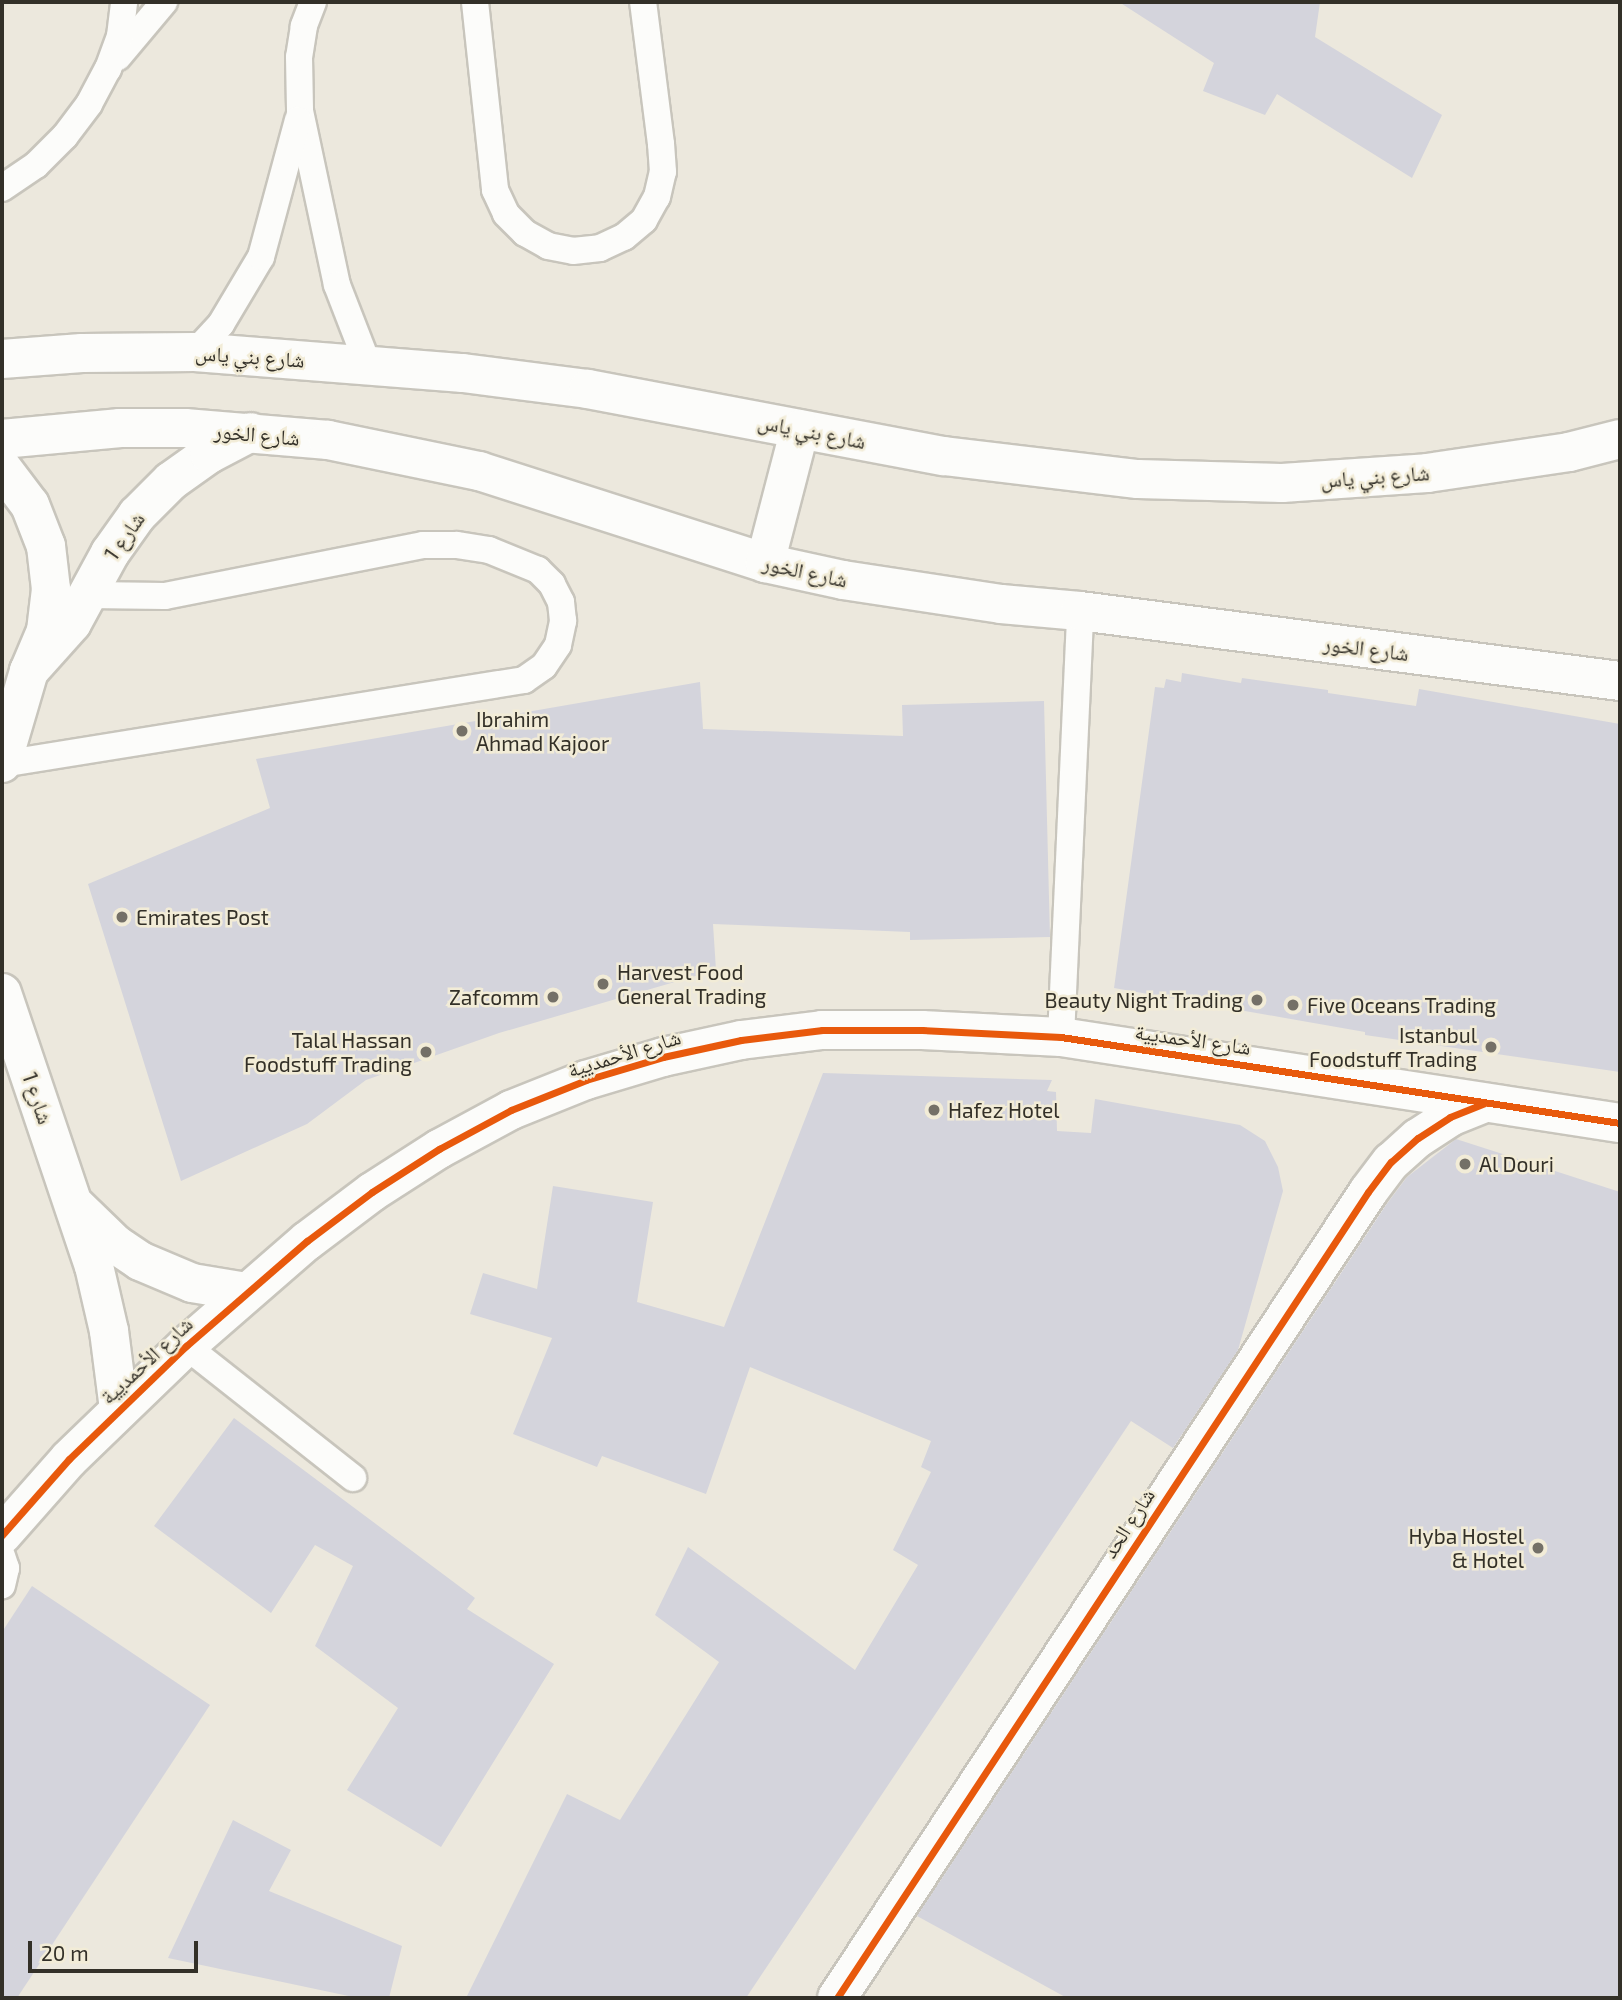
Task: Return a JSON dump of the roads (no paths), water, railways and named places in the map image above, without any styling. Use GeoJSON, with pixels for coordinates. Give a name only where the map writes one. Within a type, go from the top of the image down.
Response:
{"type":"FeatureCollection","features":[{"type":"Feature","properties":{"kind":"street","name":"شارع بني ياس"},"geometry":{"type":"LineString","coordinates":[[2,359],[82,353],[195,352],[368,365],[588,389],[944,456],[1138,478],[1282,483],[1427,473],[1569,452],[1620,439]]}},
{"type":"Feature","properties":{"kind":"street","name":"شارع الخور"},"geometry":{"type":"LineString","coordinates":[[2,439],[120,428],[251,432],[328,440],[479,471],[765,564],[922,593],[1620,681]]}},
{"type":"Feature","properties":{"kind":"street"},"geometry":{"type":"LineString","coordinates":[[765,564],[800,429]]}},
{"type":"Feature","properties":{"kind":"street","name":"شارع 1"},"geometry":{"type":"LineString","coordinates":[[29,671],[52,649],[89,595],[110,552],[137,514],[171,481],[209,454],[251,432]]}},
{"type":"Feature","properties":{"kind":"street","name":"شارع 1"},"geometry":{"type":"LineString","coordinates":[[2,468],[30,505],[46,546],[51,589],[46,631],[29,671],[2,764]]}},
{"type":"Feature","properties":{"kind":"street","name":"شارع 1"},"geometry":{"type":"LineString","coordinates":[[2,993],[74,1203],[103,1299],[119,1409]]}},
{"type":"Feature","properties":{"kind":"street","name":"شارع الأحمديية"},"geometry":{"type":"LineString","coordinates":[[2,1535],[69,1459],[186,1346],[246,1292],[372,1192],[439,1149],[511,1110],[586,1080],[676,1054],[741,1040],[822,1030],[922,1030],[1061,1037],[1620,1123]]}},
{"type":"Feature","properties":{"kind":"street","name":"شارع الحد"},"geometry":{"type":"LineString","coordinates":[[837,1998],[1368,1192],[1391,1162],[1418,1138],[1450,1117],[1484,1103]]}},
{"type":"Feature","properties":{"kind":"street","name":"شارع 1"},"geometry":{"type":"LineString","coordinates":[[74,1203],[116,1244],[140,1261],[192,1283],[246,1292]]}},
{"type":"Feature","properties":{"kind":"lane"},"geometry":{"type":"LineString","coordinates":[[2,188],[36,165],[65,136],[89,104],[108,69],[120,36],[124,2]]}},
{"type":"Feature","properties":{"kind":"lane"},"geometry":{"type":"LineString","coordinates":[[108,69],[164,2]]}},
{"type":"Feature","properties":{"kind":"lane"},"geometry":{"type":"LineString","coordinates":[[313,2],[304,26],[299,57],[300,111],[337,285],[368,365]]}},
{"type":"Feature","properties":{"kind":"lane"},"geometry":{"type":"LineString","coordinates":[[475,2],[495,190],[506,214],[525,233],[548,246],[573,251],[600,248],[624,237],[643,220],[657,197],[662,158],[643,2]]}},
{"type":"Feature","properties":{"kind":"lane"},"geometry":{"type":"LineString","coordinates":[[195,352],[221,324],[244,291],[261,257],[300,111]]}},
{"type":"Feature","properties":{"kind":"lane"},"geometry":{"type":"LineString","coordinates":[[2,764],[524,680],[544,666],[558,645],[563,621],[556,593],[538,570],[488,550],[456,545],[423,545],[165,596],[89,595]]}},
{"type":"Feature","properties":{"kind":"lane"},"geometry":{"type":"LineString","coordinates":[[1061,1037],[1080,611]]}},
{"type":"Feature","properties":{"kind":"lane"},"geometry":{"type":"LineString","coordinates":[[186,1346],[353,1478]]}},
{"type":"Feature","properties":{"kind":"lane"},"geometry":{"type":"LineString","coordinates":[[2,1556],[6,1568],[2,1586]]}},
{"type":"Feature","properties":{"kind":"place","name":"Ibrahim Ahmad Kajoor"},"geometry":{"type":"Point","coordinates":[462,731]}},
{"type":"Feature","properties":{"kind":"place","name":"Emirates Post"},"geometry":{"type":"Point","coordinates":[122,917]}},
{"type":"Feature","properties":{"kind":"place","name":"Harvest Food General Trading"},"geometry":{"type":"Point","coordinates":[603,984]}},
{"type":"Feature","properties":{"kind":"place","name":"Zafcomm"},"geometry":{"type":"Point","coordinates":[553,997]}},
{"type":"Feature","properties":{"kind":"place","name":"Beauty Night Trading"},"geometry":{"type":"Point","coordinates":[1257,1000]}},
{"type":"Feature","properties":{"kind":"place","name":"Five Oceans Trading"},"geometry":{"type":"Point","coordinates":[1293,1005]}},
{"type":"Feature","properties":{"kind":"place","name":"Istanbul Foodstuff Trading"},"geometry":{"type":"Point","coordinates":[1491,1047]}},
{"type":"Feature","properties":{"kind":"place","name":"Talal Hassan Foodstuff Trading"},"geometry":{"type":"Point","coordinates":[426,1052]}},
{"type":"Feature","properties":{"kind":"place","name":"Hafez Hotel"},"geometry":{"type":"Point","coordinates":[934,1110]}},
{"type":"Feature","properties":{"kind":"place","name":"Al Douri"},"geometry":{"type":"Point","coordinates":[1465,1164]}},
{"type":"Feature","properties":{"kind":"place","name":"Hyba Hostel & Hotel"},"geometry":{"type":"Point","coordinates":[1538,1548]}}]}
